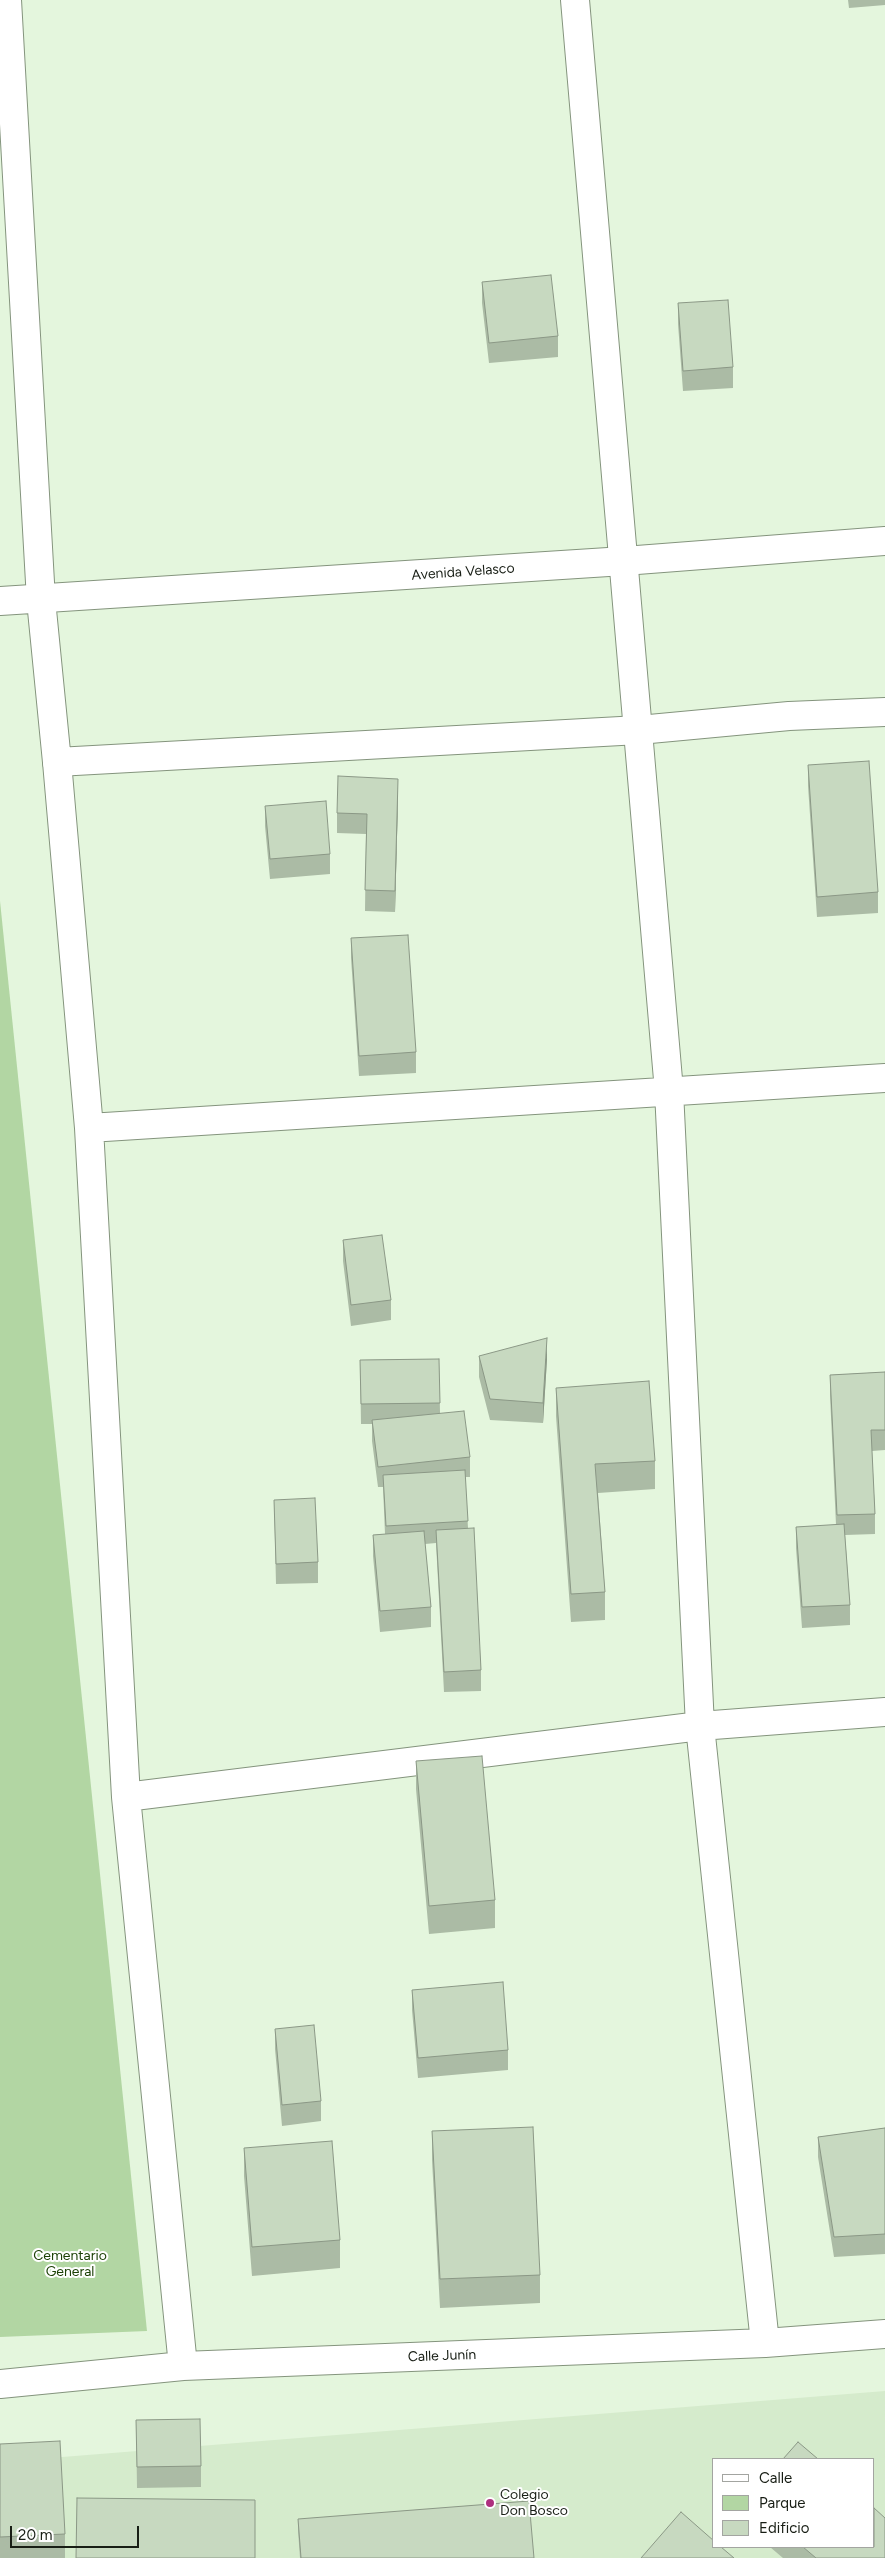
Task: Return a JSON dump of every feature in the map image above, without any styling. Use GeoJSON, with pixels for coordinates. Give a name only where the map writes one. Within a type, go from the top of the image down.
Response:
{"type":"FeatureCollection","features":[{"type":"Feature","properties":{"kind":"street"},"geometry":{"type":"LineString","coordinates":[[6,0],[41,600],[89,1128],[126,1798],[183,2366]]}},
{"type":"Feature","properties":{"kind":"street"},"geometry":{"type":"LineString","coordinates":[[575,0],[640,730],[669,1091],[700,1726],[765,2343]]}},
{"type":"Feature","properties":{"kind":"street","name":"Avenida Velasco"},"geometry":{"type":"LineString","coordinates":[[0,601],[41,600],[624,561],[885,541]]}},
{"type":"Feature","properties":{"kind":"street"},"geometry":{"type":"LineString","coordinates":[[57,762],[640,730],[788,716],[885,712]]}},
{"type":"Feature","properties":{"kind":"street"},"geometry":{"type":"LineString","coordinates":[[89,1128],[885,1078]]}},
{"type":"Feature","properties":{"kind":"street"},"geometry":{"type":"LineString","coordinates":[[126,1798],[700,1726],[885,1712]]}},
{"type":"Feature","properties":{"kind":"street","name":"Calle Junín"},"geometry":{"type":"LineString","coordinates":[[0,2384],[183,2366],[765,2343],[885,2334]]}},
{"type":"Feature","properties":{"kind":"shaded area","name":"Colegio Don Bosco"},"geometry":{"type":"Polygon","coordinates":[[[885,2391],[885,2558],[0,2558],[0,2462],[885,2391]]]}},
{"type":"Feature","properties":{"kind":"green space","name":"Cementario General"},"geometry":{"type":"Polygon","coordinates":[[[0,901],[147,2331],[0,2337],[0,901]]]}},
{"type":"Feature","properties":{"kind":"building"},"geometry":{"type":"Polygon","coordinates":[[[551,275],[558,336],[489,343],[482,282],[551,275]]]}},
{"type":"Feature","properties":{"kind":"building"},"geometry":{"type":"Polygon","coordinates":[[[728,300],[733,367],[683,371],[678,303],[728,300]]]}},
{"type":"Feature","properties":{"kind":"building"},"geometry":{"type":"Polygon","coordinates":[[[869,761],[878,892],[817,897],[808,765],[869,761]]]}},
{"type":"Feature","properties":{"kind":"building"},"geometry":{"type":"Polygon","coordinates":[[[338,776],[398,779],[395,891],[365,890],[367,814],[337,813],[338,776]]]}},
{"type":"Feature","properties":{"kind":"building"},"geometry":{"type":"Polygon","coordinates":[[[326,801],[330,854],[270,859],[265,806],[326,801]]]}},
{"type":"Feature","properties":{"kind":"building"},"geometry":{"type":"Polygon","coordinates":[[[408,935],[416,1052],[359,1056],[351,938],[408,935]]]}},
{"type":"Feature","properties":{"kind":"building"},"geometry":{"type":"Polygon","coordinates":[[[382,1235],[391,1300],[351,1305],[343,1240],[382,1235]]]}},
{"type":"Feature","properties":{"kind":"building"},"geometry":{"type":"Polygon","coordinates":[[[547,1338],[543,1403],[490,1399],[479,1356],[547,1338]]]}},
{"type":"Feature","properties":{"kind":"building"},"geometry":{"type":"Polygon","coordinates":[[[439,1359],[440,1403],[361,1404],[360,1360],[439,1359]]]}},
{"type":"Feature","properties":{"kind":"building"},"geometry":{"type":"Polygon","coordinates":[[[885,1372],[885,1430],[871,1430],[875,1514],[837,1515],[830,1375],[885,1372]]]}},
{"type":"Feature","properties":{"kind":"building"},"geometry":{"type":"Polygon","coordinates":[[[649,1381],[655,1461],[595,1464],[605,1592],[571,1594],[556,1388],[649,1381]]]}},
{"type":"Feature","properties":{"kind":"building"},"geometry":{"type":"Polygon","coordinates":[[[464,1411],[470,1457],[378,1467],[372,1420],[464,1411]]]}},
{"type":"Feature","properties":{"kind":"building"},"geometry":{"type":"Polygon","coordinates":[[[465,1470],[468,1521],[386,1526],[383,1475],[465,1470]]]}},
{"type":"Feature","properties":{"kind":"building"},"geometry":{"type":"Polygon","coordinates":[[[315,1498],[318,1562],[276,1564],[274,1500],[315,1498]]]}},
{"type":"Feature","properties":{"kind":"building"},"geometry":{"type":"Polygon","coordinates":[[[844,1524],[850,1605],[802,1607],[796,1527],[844,1524]]]}},
{"type":"Feature","properties":{"kind":"building"},"geometry":{"type":"Polygon","coordinates":[[[474,1528],[481,1670],[444,1672],[436,1530],[474,1528]]]}},
{"type":"Feature","properties":{"kind":"building"},"geometry":{"type":"Polygon","coordinates":[[[424,1531],[431,1607],[380,1611],[373,1535],[424,1531]]]}},
{"type":"Feature","properties":{"kind":"building"},"geometry":{"type":"Polygon","coordinates":[[[482,1756],[495,1900],[429,1906],[416,1761],[482,1756]]]}},
{"type":"Feature","properties":{"kind":"building"},"geometry":{"type":"Polygon","coordinates":[[[503,1982],[508,2050],[418,2058],[412,1990],[503,1982]]]}},
{"type":"Feature","properties":{"kind":"building"},"geometry":{"type":"Polygon","coordinates":[[[314,2025],[321,2101],[282,2105],[275,2029],[314,2025]]]}},
{"type":"Feature","properties":{"kind":"building"},"geometry":{"type":"Polygon","coordinates":[[[533,2127],[540,2275],[440,2279],[432,2131],[533,2127]]]}},
{"type":"Feature","properties":{"kind":"building"},"geometry":{"type":"Polygon","coordinates":[[[885,2128],[885,2234],[834,2237],[818,2137],[885,2128]]]}},
{"type":"Feature","properties":{"kind":"building"},"geometry":{"type":"Polygon","coordinates":[[[332,2141],[340,2240],[252,2247],[244,2148],[332,2141]]]}},
{"type":"Feature","properties":{"kind":"building"},"geometry":{"type":"Polygon","coordinates":[[[200,2419],[201,2466],[137,2467],[136,2420],[200,2419]]]}},
{"type":"Feature","properties":{"kind":"building"},"geometry":{"type":"Polygon","coordinates":[[[60,2441],[65,2534],[0,2537],[0,2444],[60,2441]]]}},
{"type":"Feature","properties":{"kind":"building"},"geometry":{"type":"Polygon","coordinates":[[[798,2442],[817,2458],[784,2458],[798,2442]]]}},
{"type":"Feature","properties":{"kind":"building"},"geometry":{"type":"Polygon","coordinates":[[[77,2498],[255,2500],[255,2558],[76,2558],[77,2498]]]}},
{"type":"Feature","properties":{"kind":"building"},"geometry":{"type":"Polygon","coordinates":[[[529,2501],[534,2558],[301,2558],[298,2519],[529,2501]]]}},
{"type":"Feature","properties":{"kind":"building"},"geometry":{"type":"Polygon","coordinates":[[[875,2509],[885,2518],[885,2558],[816,2558],[804,2548],[875,2548],[875,2509]]]}},
{"type":"Feature","properties":{"kind":"building"},"geometry":{"type":"Polygon","coordinates":[[[681,2512],[712,2539],[712,2548],[722,2548],[734,2558],[641,2558],[681,2512]]]}},
{"type":"Feature","properties":{"kind":"place","name":"Colegio Don Bosco"},"geometry":{"type":"Point","coordinates":[490,2503]}}]}
